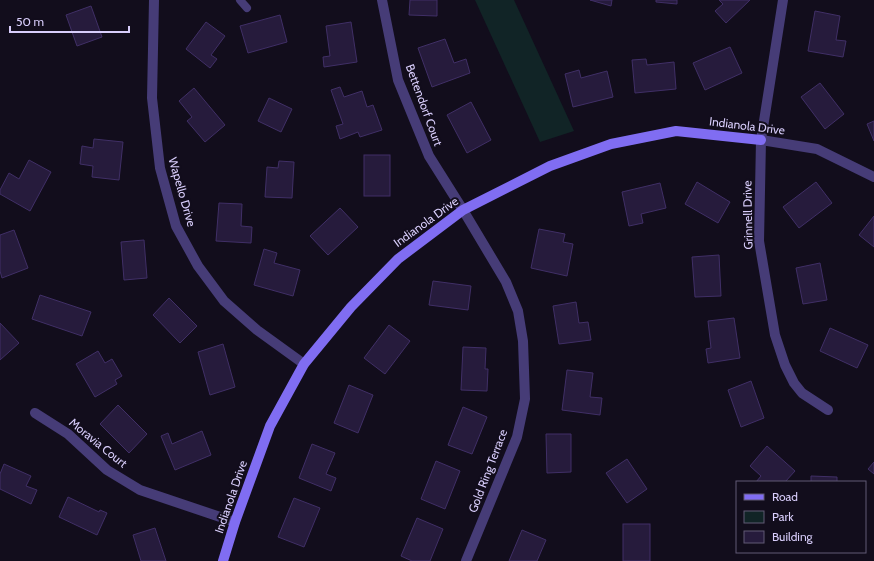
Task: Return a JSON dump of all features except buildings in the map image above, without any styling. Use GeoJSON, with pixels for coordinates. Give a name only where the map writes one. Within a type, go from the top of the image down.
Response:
{"type":"FeatureCollection","features":[{"type":"Feature","properties":{"kind":"street","name":"Wapello Drive"},"geometry":{"type":"LineString","coordinates":[[154,0],[152,98],[160,168],[176,226],[198,266],[224,301],[257,330],[304,364]]}},
{"type":"Feature","properties":{"kind":"street","name":"Bettendorf Court"},"geometry":{"type":"LineString","coordinates":[[382,0],[398,80],[429,156],[463,210]]}},
{"type":"Feature","properties":{"kind":"street","name":"Grinnell Drive"},"geometry":{"type":"LineString","coordinates":[[783,0],[761,140],[759,241],[775,335],[784,365],[794,383],[802,393],[828,410]]}},
{"type":"Feature","properties":{"kind":"street","name":"Indianola Drive"},"geometry":{"type":"LineString","coordinates":[[223,561],[235,522],[270,426],[304,364],[350,307],[398,258],[463,210],[550,166],[611,144],[676,131],[761,140],[817,149],[874,177]]}},
{"type":"Feature","properties":{"kind":"street","name":"Gold Ring Terrace"},"geometry":{"type":"LineString","coordinates":[[463,210],[506,282],[518,312],[523,341],[525,399],[517,437],[466,561]]}},
{"type":"Feature","properties":{"kind":"street","name":"Moravia Court"},"geometry":{"type":"LineString","coordinates":[[35,413],[68,434],[108,470],[140,490],[235,522]]}},
{"type":"Feature","properties":{"kind":"lane"},"geometry":{"type":"LineString","coordinates":[[240,0],[247,8]]}},
{"type":"Feature","properties":{"kind":"green space"},"geometry":{"type":"Polygon","coordinates":[[[475,0],[514,0],[574,131],[540,142],[475,0]]]}}]}
